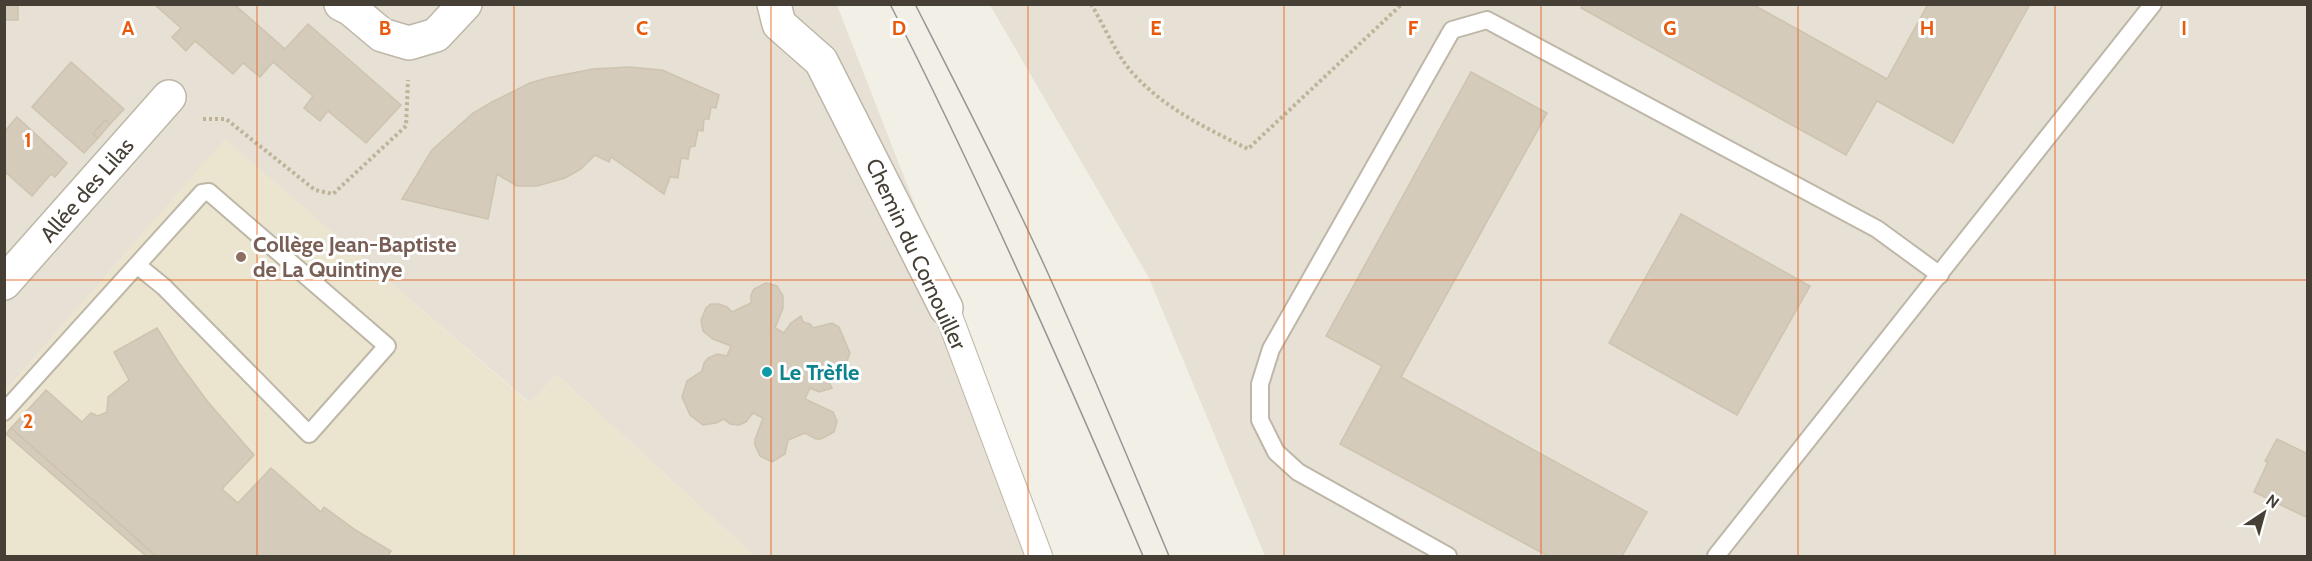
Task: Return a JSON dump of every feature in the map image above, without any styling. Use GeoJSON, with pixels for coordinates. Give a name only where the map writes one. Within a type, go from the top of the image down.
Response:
{"type":"FeatureCollection","features":[{"type":"Feature","properties":{"kind":"street"},"geometry":{"type":"LineString","coordinates":[[341,4],[351,9],[382,35],[410,44],[436,35],[465,4]]}},
{"type":"Feature","properties":{"kind":"street","name":"Chemin du Cornouiller"},"geometry":{"type":"LineString","coordinates":[[774,4],[779,24],[821,61],[946,308],[1039,556]]}},
{"type":"Feature","properties":{"kind":"street","name":"Allée des Lilas"},"geometry":{"type":"LineString","coordinates":[[4,283],[169,97]]}},
{"type":"Feature","properties":{"kind":"lane"},"geometry":{"type":"LineString","coordinates":[[1716,556],[2153,4]]}},
{"type":"Feature","properties":{"kind":"lane"},"geometry":{"type":"LineString","coordinates":[[1448,556],[1298,472],[1276,452],[1260,420],[1260,384],[1271,349],[1452,30],[1487,20],[1877,229],[1940,275]]}},
{"type":"Feature","properties":{"kind":"lane"},"geometry":{"type":"LineString","coordinates":[[4,412],[202,193],[209,192],[387,346],[309,434],[164,287],[137,265]]}},
{"type":"Feature","properties":{"kind":"path"},"geometry":{"type":"LineString","coordinates":[[1091,4],[1126,65],[1157,98],[1201,125],[1248,149],[1402,4]]}},
{"type":"Feature","properties":{"kind":"path"},"geometry":{"type":"LineString","coordinates":[[199,118],[226,119],[315,190],[333,194],[406,126],[410,44]]}},
{"type":"Feature","properties":{"kind":"shaded area"},"geometry":{"type":"Polygon","coordinates":[[[5,5],[837,5],[1052,556],[754,556],[557,375],[530,403],[225,140],[5,391],[5,5]]]}},
{"type":"Feature","properties":{"kind":"shaded area"},"geometry":{"type":"Polygon","coordinates":[[[990,5],[2307,5],[2307,556],[1265,556],[1149,278],[990,5]]]}},
{"type":"Feature","properties":{"kind":"shaded area","name":"Collège Jean-Baptiste de La Quintinye"},"geometry":{"type":"Polygon","coordinates":[[[225,139],[529,403],[557,375],[754,556],[5,556],[5,391],[225,139]]]}},
{"type":"Feature","properties":{"kind":"building"},"geometry":{"type":"Polygon","coordinates":[[[4,4],[18,4],[18,20],[4,20],[4,4]]]}},
{"type":"Feature","properties":{"kind":"building"},"geometry":{"type":"Polygon","coordinates":[[[154,4],[234,4],[285,49],[308,24],[401,105],[366,143],[328,111],[320,121],[304,108],[313,96],[273,62],[260,77],[243,63],[233,74],[195,41],[186,51],[172,37],[181,28],[154,4]]]}},
{"type":"Feature","properties":{"kind":"building"},"geometry":{"type":"Polygon","coordinates":[[[1583,4],[1752,4],[1887,79],[1928,4],[2030,4],[1953,143],[1877,101],[1846,155],[1581,8],[1583,4]]]}},
{"type":"Feature","properties":{"kind":"building"},"geometry":{"type":"Polygon","coordinates":[[[71,62],[124,109],[110,124],[105,120],[93,134],[98,138],[84,153],[32,107],[71,62]]]}},
{"type":"Feature","properties":{"kind":"building"},"geometry":{"type":"Polygon","coordinates":[[[629,67],[662,70],[719,95],[716,108],[711,107],[709,119],[704,119],[703,131],[698,130],[695,146],[690,147],[688,159],[681,158],[678,178],[670,177],[664,194],[611,157],[609,162],[595,155],[581,169],[565,178],[537,186],[517,186],[497,174],[488,219],[402,199],[432,150],[473,113],[530,83],[593,69],[629,67]]]}},
{"type":"Feature","properties":{"kind":"building"},"geometry":{"type":"Polygon","coordinates":[[[1471,72],[1547,113],[1401,377],[1647,512],[1622,556],[1548,556],[1340,444],[1382,366],[1326,336],[1471,72]]]}},
{"type":"Feature","properties":{"kind":"building"},"geometry":{"type":"Polygon","coordinates":[[[17,117],[67,163],[55,177],[51,174],[32,196],[4,171],[4,132],[17,117]]]}},
{"type":"Feature","properties":{"kind":"building"},"geometry":{"type":"Polygon","coordinates":[[[105,120],[110,124],[98,138],[93,134],[105,120]]]}},
{"type":"Feature","properties":{"kind":"building"},"geometry":{"type":"Polygon","coordinates":[[[1681,214],[1810,286],[1737,415],[1609,343],[1681,214]]]}},
{"type":"Feature","properties":{"kind":"building","name":"Le Trèfle"},"geometry":{"type":"Polygon","coordinates":[[[766,283],[777,286],[783,296],[783,308],[775,328],[784,333],[791,323],[801,316],[803,322],[810,324],[813,328],[832,323],[839,327],[850,353],[846,364],[834,369],[834,377],[829,382],[832,388],[819,392],[810,388],[805,399],[833,412],[837,421],[834,432],[821,439],[805,433],[788,440],[785,454],[772,462],[760,456],[755,445],[763,418],[753,413],[746,422],[739,425],[730,424],[724,419],[703,425],[690,415],[682,397],[687,381],[702,371],[708,358],[717,354],[727,356],[731,346],[713,339],[703,331],[701,320],[706,308],[711,304],[719,304],[732,312],[751,303],[754,289],[766,283]]]}},
{"type":"Feature","properties":{"kind":"building"},"geometry":{"type":"Polygon","coordinates":[[[157,328],[208,402],[254,455],[222,489],[238,503],[271,468],[321,512],[324,507],[357,531],[391,551],[388,556],[156,556],[11,428],[46,390],[82,422],[91,413],[98,416],[107,412],[108,397],[129,380],[114,352],[157,328]]]}},
{"type":"Feature","properties":{"kind":"building"},"geometry":{"type":"Polygon","coordinates":[[[11,428],[156,556],[146,556],[6,434],[11,428]]]}},
{"type":"Feature","properties":{"kind":"building"},"geometry":{"type":"Polygon","coordinates":[[[2277,439],[2308,454],[2308,518],[2254,492],[2268,462],[2265,461],[2277,439]]]}},
{"type":"Feature","properties":{"kind":"tram line"},"geometry":{"type":"LineString","coordinates":[[890,4],[1021,278],[1143,556]]}},
{"type":"Feature","properties":{"kind":"tram line"},"geometry":{"type":"LineString","coordinates":[[915,4],[1046,269],[1169,556]]}},
{"type":"Feature","properties":{"kind":"place","name":"Collège Jean-Baptiste de La Quintinye"},"geometry":{"type":"Point","coordinates":[241,257]}},
{"type":"Feature","properties":{"kind":"place","name":"Le Trèfle"},"geometry":{"type":"Point","coordinates":[767,372]}}]}
